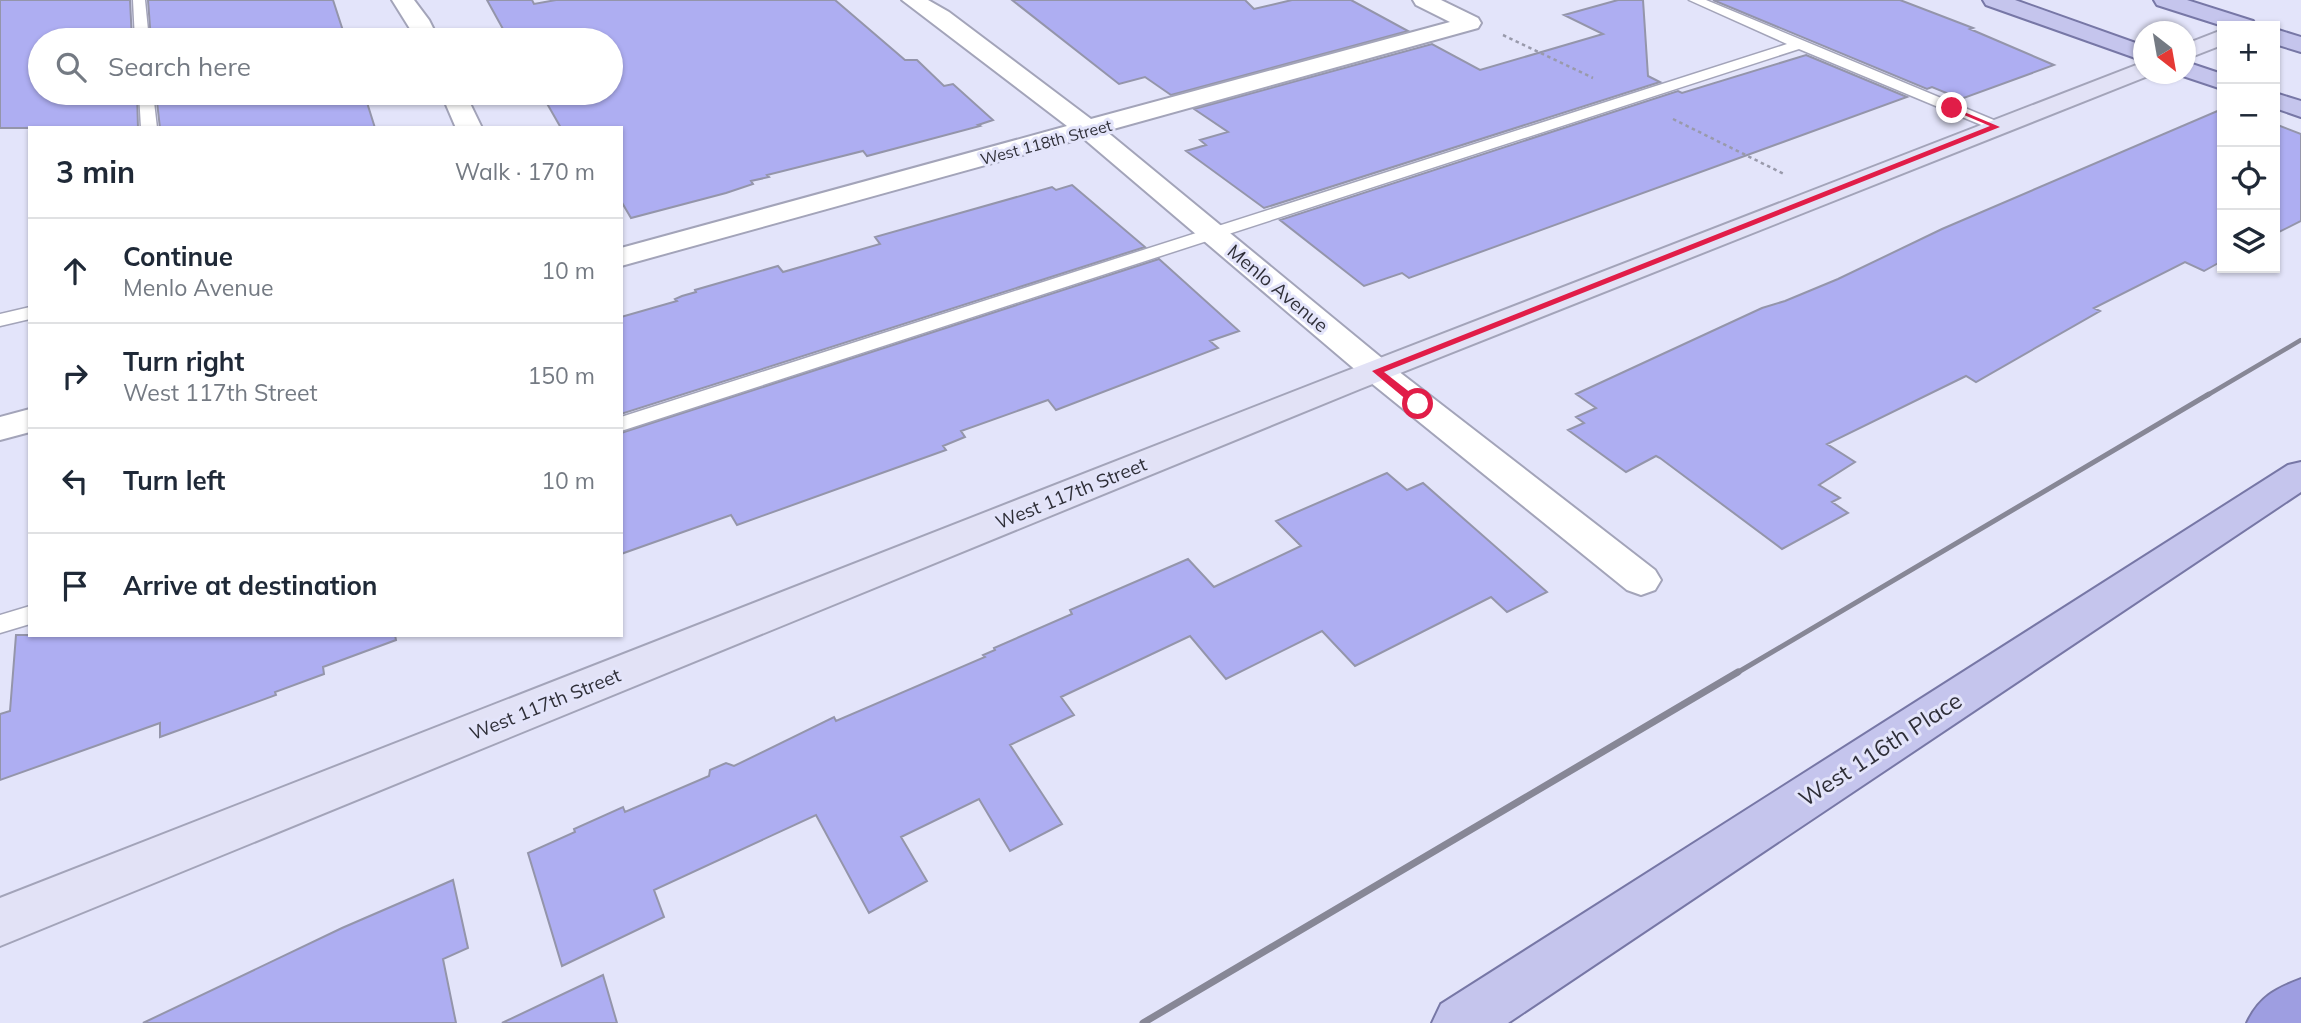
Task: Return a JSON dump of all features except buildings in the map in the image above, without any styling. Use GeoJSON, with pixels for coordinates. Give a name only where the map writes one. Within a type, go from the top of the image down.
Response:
{"type":"FeatureCollection","features":[{"type":"Feature","properties":{"kind":"highway"},"geometry":{"type":"LineString","coordinates":[[2275,1023],[2301,1005]]}},
{"type":"Feature","properties":{"kind":"main road"},"geometry":{"type":"LineString","coordinates":[[1994,0],[2133,50]]}},
{"type":"Feature","properties":{"kind":"main road"},"geometry":{"type":"LineString","coordinates":[[2165,0],[2230,21]]}},
{"type":"Feature","properties":{"kind":"main road"},"geometry":{"type":"LineString","coordinates":[[2280,38],[2301,45]]}},
{"type":"Feature","properties":{"kind":"main road"},"geometry":{"type":"LineString","coordinates":[[2196,73],[2217,80]]}},
{"type":"Feature","properties":{"kind":"main road"},"geometry":{"type":"LineString","coordinates":[[2280,102],[2301,109]]}},
{"type":"Feature","properties":{"kind":"main road","name":"West 116th Place"},"geometry":{"type":"LineString","coordinates":[[1460,1023],[2301,474]]}},
{"type":"Feature","properties":{"kind":"street"},"geometry":{"type":"LineString","coordinates":[[402,0],[422,28]]}},
{"type":"Feature","properties":{"kind":"street","name":"Menlo Avenue"},"geometry":{"type":"LineString","coordinates":[[913,0],[941,18],[1089,130],[1377,371],[1641,580]]}},
{"type":"Feature","properties":{"kind":"street","name":"West 118th Street"},"geometry":{"type":"LineString","coordinates":[[623,256],[1470,23],[1424,0]]}},
{"type":"Feature","properties":{"kind":"street"},"geometry":{"type":"LineString","coordinates":[[2196,48],[2217,39]]}},
{"type":"Feature","properties":{"kind":"street","name":"West 117th Street"},"geometry":{"type":"LineString","coordinates":[[0,922],[1377,371],[2133,73]]}},
{"type":"Feature","properties":{"kind":"street"},"geometry":{"type":"LineString","coordinates":[[458,105],[468,126]]}},
{"type":"Feature","properties":{"kind":"street"},"geometry":{"type":"LineString","coordinates":[[0,429],[28,421]]}},
{"type":"Feature","properties":{"kind":"lane"},"geometry":{"type":"LineString","coordinates":[[139,0],[141,28]]}},
{"type":"Feature","properties":{"kind":"lane"},"geometry":{"type":"LineString","coordinates":[[1695,0],[1996,127]]}},
{"type":"Feature","properties":{"kind":"lane"},"geometry":{"type":"LineString","coordinates":[[623,423],[1800,44]]}},
{"type":"Feature","properties":{"kind":"lane"},"geometry":{"type":"LineString","coordinates":[[147,105],[149,126]]}},
{"type":"Feature","properties":{"kind":"lane"},"geometry":{"type":"LineString","coordinates":[[0,320],[28,313]]}},
{"type":"Feature","properties":{"kind":"lane"},"geometry":{"type":"LineString","coordinates":[[0,624],[28,616]]}},
{"type":"Feature","properties":{"kind":"railway"},"geometry":{"type":"LineString","coordinates":[[2206,396],[2301,340]]}},
{"type":"Feature","properties":{"kind":"railway"},"geometry":{"type":"LineString","coordinates":[[1735,674],[2209,394]]}},
{"type":"Feature","properties":{"kind":"railway"},"geometry":{"type":"LineString","coordinates":[[1143,1023],[1738,672]]}},
{"type":"Feature","properties":{"kind":"route"},"geometry":{"type":"LineString","coordinates":[[1418,404],[1377,371],[1996,127],[1952,108]]}}]}
